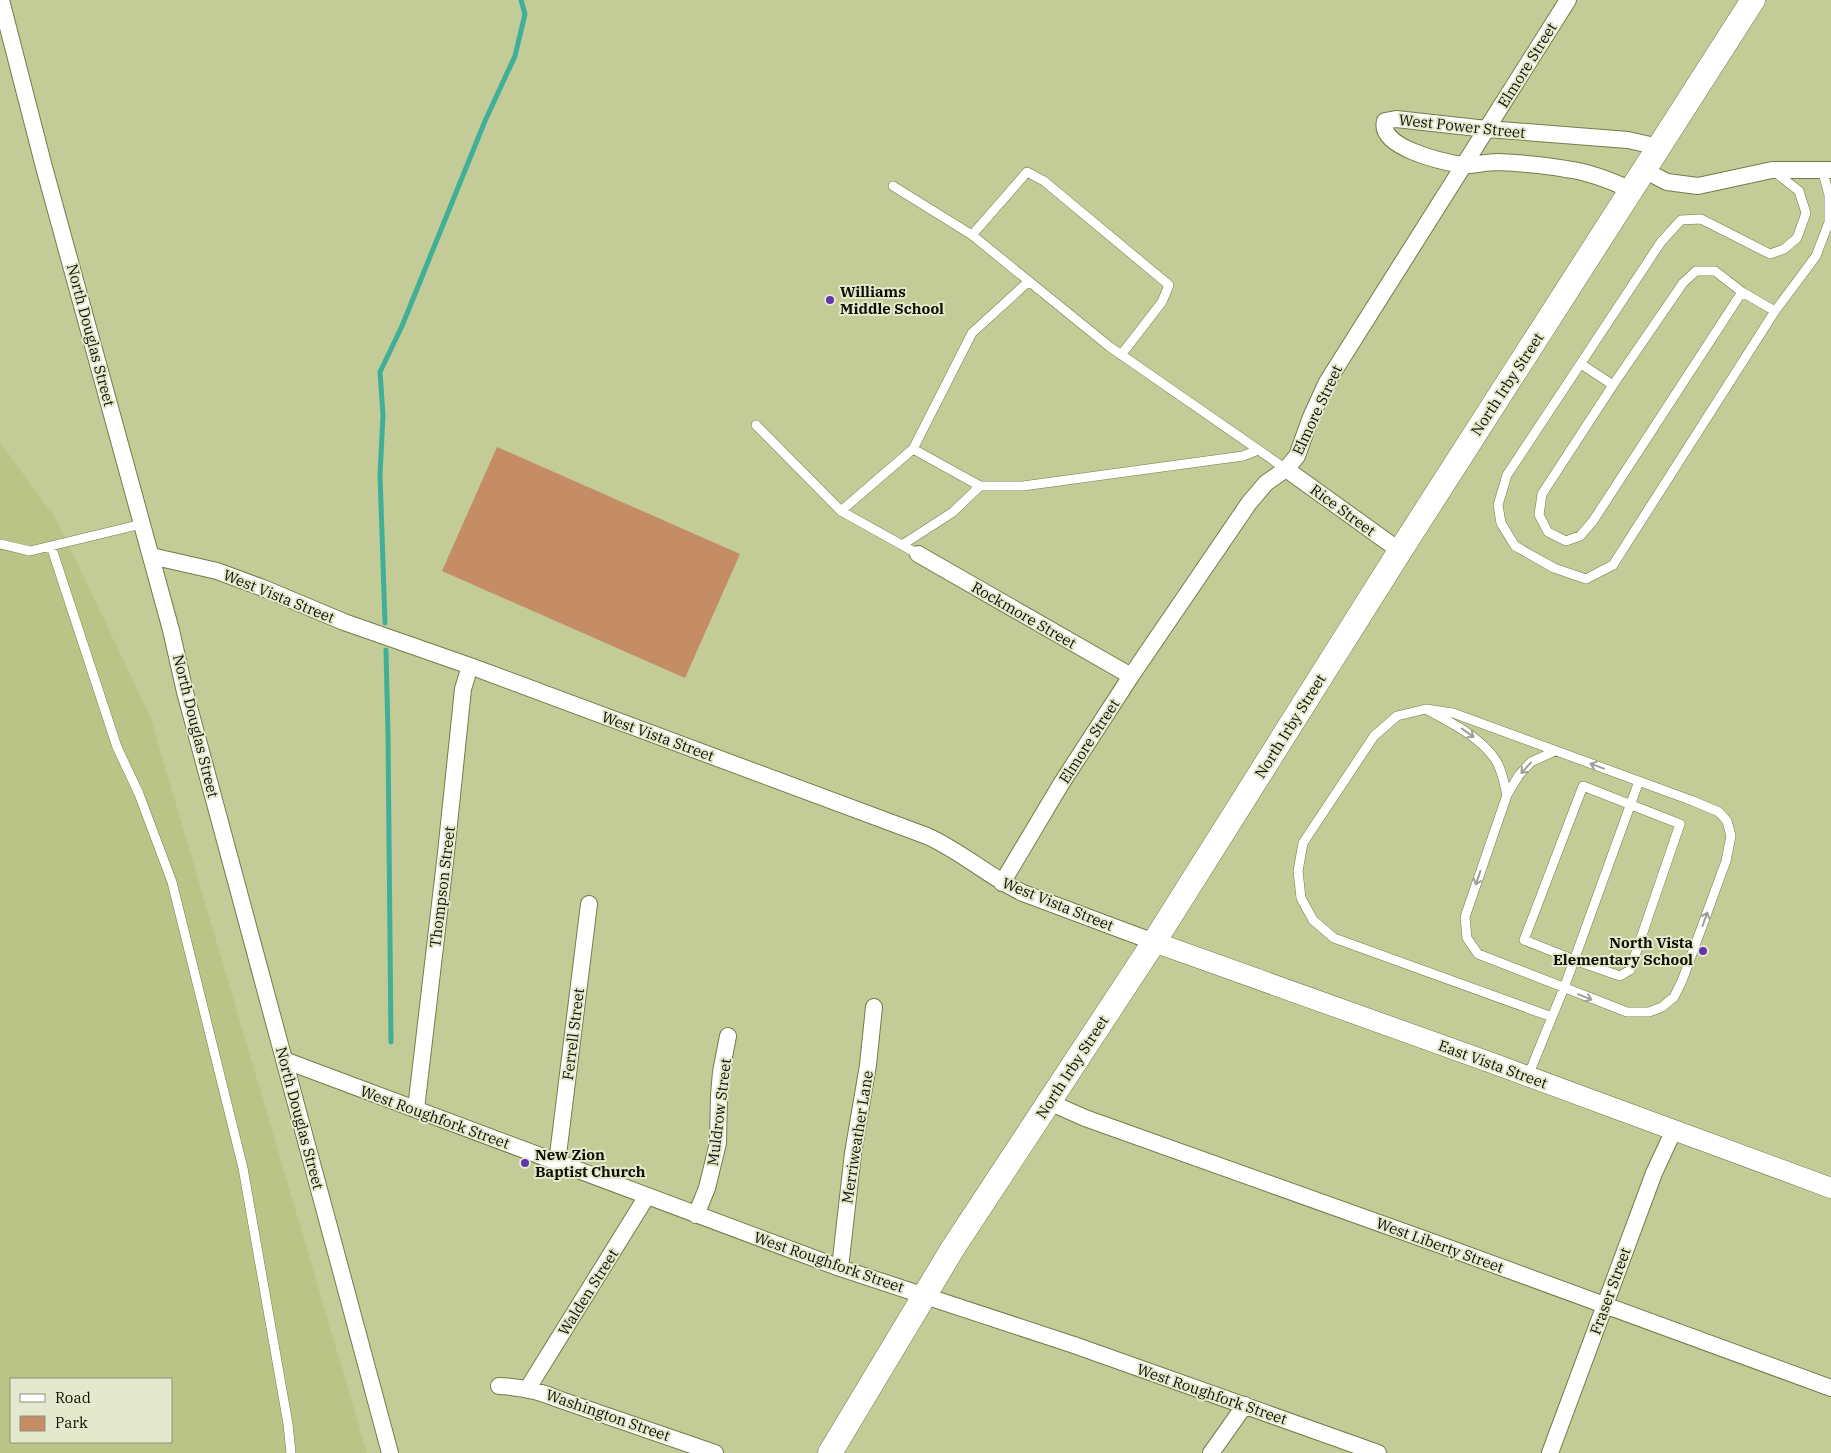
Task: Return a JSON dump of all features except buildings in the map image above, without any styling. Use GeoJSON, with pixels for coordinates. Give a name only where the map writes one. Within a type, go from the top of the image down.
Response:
{"type":"FeatureCollection","features":[{"type":"Feature","properties":{"kind":"main road","name":"North Irby Street"},"geometry":{"type":"LineString","coordinates":[[830,1453],[924,1295],[1154,942],[1400,551],[1753,0]]}},
{"type":"Feature","properties":{"kind":"street","name":"North Douglas Street"},"geometry":{"type":"LineString","coordinates":[[1,0],[44,167],[171,630],[185,692],[390,1453]]}},
{"type":"Feature","properties":{"kind":"street","name":"Elmore Street"},"geometry":{"type":"LineString","coordinates":[[1002,883],[1061,784],[1131,676],[1258,492],[1266,483],[1286,469],[1297,456],[1311,417],[1327,382],[1568,0]]}},
{"type":"Feature","properties":{"kind":"street","name":"West Power Street"},"geometry":{"type":"LineString","coordinates":[[1631,190],[1610,180],[1566,169],[1495,162],[1464,165],[1408,150],[1396,143],[1386,131],[1385,121],[1396,118],[1487,129],[1628,140],[1659,147]]}},
{"type":"Feature","properties":{"kind":"street"},"geometry":{"type":"LineString","coordinates":[[1644,170],[1667,182],[1698,186],[1772,170],[1826,169]]}},
{"type":"Feature","properties":{"kind":"street","name":"Rice Street"},"geometry":{"type":"LineString","coordinates":[[1286,469],[1400,551]]}},
{"type":"Feature","properties":{"kind":"street","name":"Rockmore Street"},"geometry":{"type":"LineString","coordinates":[[918,554],[1131,676]]}},
{"type":"Feature","properties":{"kind":"street","name":"West Vista Street"},"geometry":{"type":"LineString","coordinates":[[151,556],[217,571],[344,622],[470,666],[927,836],[961,854],[1002,883],[1022,893],[1154,942]]}},
{"type":"Feature","properties":{"kind":"street","name":"Thompson Street"},"geometry":{"type":"LineString","coordinates":[[416,1109],[463,689],[470,666]]}},
{"type":"Feature","properties":{"kind":"street","name":"Ferrell Street"},"geometry":{"type":"LineString","coordinates":[[557,1163],[589,904]]}},
{"type":"Feature","properties":{"kind":"street","name":"East Vista Street"},"geometry":{"type":"LineString","coordinates":[[1154,942],[1831,1188]]}},
{"type":"Feature","properties":{"kind":"street","name":"Merriweather Lane"},"geometry":{"type":"LineString","coordinates":[[840,1268],[852,1153],[868,1065],[874,1007]]}},
{"type":"Feature","properties":{"kind":"street","name":"Muldrow Street"},"geometry":{"type":"LineString","coordinates":[[696,1215],[707,1188],[718,1143],[719,1095],[728,1036]]}},
{"type":"Feature","properties":{"kind":"street","name":"West Roughfork Street"},"geometry":{"type":"LineString","coordinates":[[284,1060],[840,1268],[1074,1345],[1378,1453]]}},
{"type":"Feature","properties":{"kind":"street","name":"West Liberty Street"},"geometry":{"type":"LineString","coordinates":[[1049,1102],[1086,1118],[1831,1388]]}},
{"type":"Feature","properties":{"kind":"street","name":"Fraser Street"},"geometry":{"type":"LineString","coordinates":[[1550,1453],[1654,1172],[1674,1130]]}},
{"type":"Feature","properties":{"kind":"street","name":"Walden Street"},"geometry":{"type":"LineString","coordinates":[[528,1388],[647,1196]]}},
{"type":"Feature","properties":{"kind":"street","name":"Washington Street"},"geometry":{"type":"LineString","coordinates":[[499,1386],[528,1388],[715,1453]]}},
{"type":"Feature","properties":{"kind":"street"},"geometry":{"type":"LineString","coordinates":[[1211,1453],[1245,1405]]}},
{"type":"Feature","properties":{"kind":"lane"},"geometry":{"type":"LineString","coordinates":[[1772,170],[1799,191],[1806,213],[1797,238],[1784,249],[1770,254],[1701,219],[1681,220],[1661,242],[1507,475],[1498,505],[1501,523],[1515,546],[1554,568],[1586,579],[1613,565],[1775,311],[1816,256],[1829,222],[1829,195],[1826,169]]}},
{"type":"Feature","properties":{"kind":"lane"},"geometry":{"type":"LineString","coordinates":[[972,235],[1027,172],[1044,181],[1170,286],[1162,302],[1121,355]]}},
{"type":"Feature","properties":{"kind":"lane"},"geometry":{"type":"LineString","coordinates":[[893,186],[972,235],[1121,355],[1286,469]]}},
{"type":"Feature","properties":{"kind":"lane"},"geometry":{"type":"LineString","coordinates":[[1742,292],[1593,521],[1580,536],[1566,541],[1548,532],[1539,515],[1542,494],[1613,385],[1683,283],[1696,270],[1715,271],[1742,292],[1775,311]]}},
{"type":"Feature","properties":{"kind":"lane"},"geometry":{"type":"LineString","coordinates":[[841,511],[913,449],[972,333],[1029,281]]}},
{"type":"Feature","properties":{"kind":"lane"},"geometry":{"type":"LineString","coordinates":[[1581,364],[1613,385]]}},
{"type":"Feature","properties":{"kind":"lane"},"geometry":{"type":"LineString","coordinates":[[756,425],[841,511],[918,554]]}},
{"type":"Feature","properties":{"kind":"lane"},"geometry":{"type":"LineString","coordinates":[[913,449],[980,486],[1024,486],[1243,456],[1258,450]]}},
{"type":"Feature","properties":{"kind":"lane"},"geometry":{"type":"LineString","coordinates":[[902,545],[953,512],[980,486]]}},
{"type":"Feature","properties":{"kind":"lane"},"geometry":{"type":"LineString","coordinates":[[0,544],[30,551],[142,524]]}},
{"type":"Feature","properties":{"kind":"lane"},"geometry":{"type":"LineString","coordinates":[[51,546],[118,747],[139,794],[172,882],[243,1168],[288,1424],[291,1453]]}},
{"type":"Feature","properties":{"kind":"lane"},"geometry":{"type":"LineString","coordinates":[[1552,1017],[1334,938],[1313,920],[1301,898],[1298,870],[1303,843],[1374,736],[1397,716],[1426,710],[1453,713],[1555,750],[1639,781],[1719,812],[1727,821],[1731,836],[1726,862],[1682,982],[1674,997],[1662,1006],[1649,1012],[1627,1012],[1478,954],[1467,938],[1465,917],[1507,795],[1519,775],[1531,762],[1555,750]]}},
{"type":"Feature","properties":{"kind":"lane"},"geometry":{"type":"LineString","coordinates":[[1426,710],[1460,727],[1483,746],[1495,759],[1503,776],[1507,795]]}},
{"type":"Feature","properties":{"kind":"lane"},"geometry":{"type":"LineString","coordinates":[[1528,1077],[1564,988],[1639,781]]}},
{"type":"Feature","properties":{"kind":"lane"},"geometry":{"type":"LineString","coordinates":[[1583,786],[1631,804],[1680,824],[1630,970],[1620,976],[1524,940],[1583,786]]}},
{"type":"Feature","properties":{"kind":"shaded area"},"geometry":{"type":"Polygon","coordinates":[[[0,442],[57,521],[150,716],[367,1453],[0,1453],[0,442]]]}},
{"type":"Feature","properties":{"kind":"green space"},"geometry":{"type":"Polygon","coordinates":[[[497,447],[740,554],[685,678],[442,571],[497,447]]]}},
{"type":"Feature","properties":{"kind":"waterway"},"geometry":{"type":"LineString","coordinates":[[385,623],[380,475],[383,415],[380,372],[402,326],[485,121],[515,56],[525,14],[521,0]]}},
{"type":"Feature","properties":{"kind":"waterway"},"geometry":{"type":"LineString","coordinates":[[386,650],[391,1042]]}},
{"type":"Feature","properties":{"kind":"place","name":"Williams Middle School"},"geometry":{"type":"Point","coordinates":[830,300]}},
{"type":"Feature","properties":{"kind":"place","name":"North Vista Elementary School"},"geometry":{"type":"Point","coordinates":[1703,951]}},
{"type":"Feature","properties":{"kind":"place","name":"New Zion Baptist Church"},"geometry":{"type":"Point","coordinates":[525,1163]}}]}
